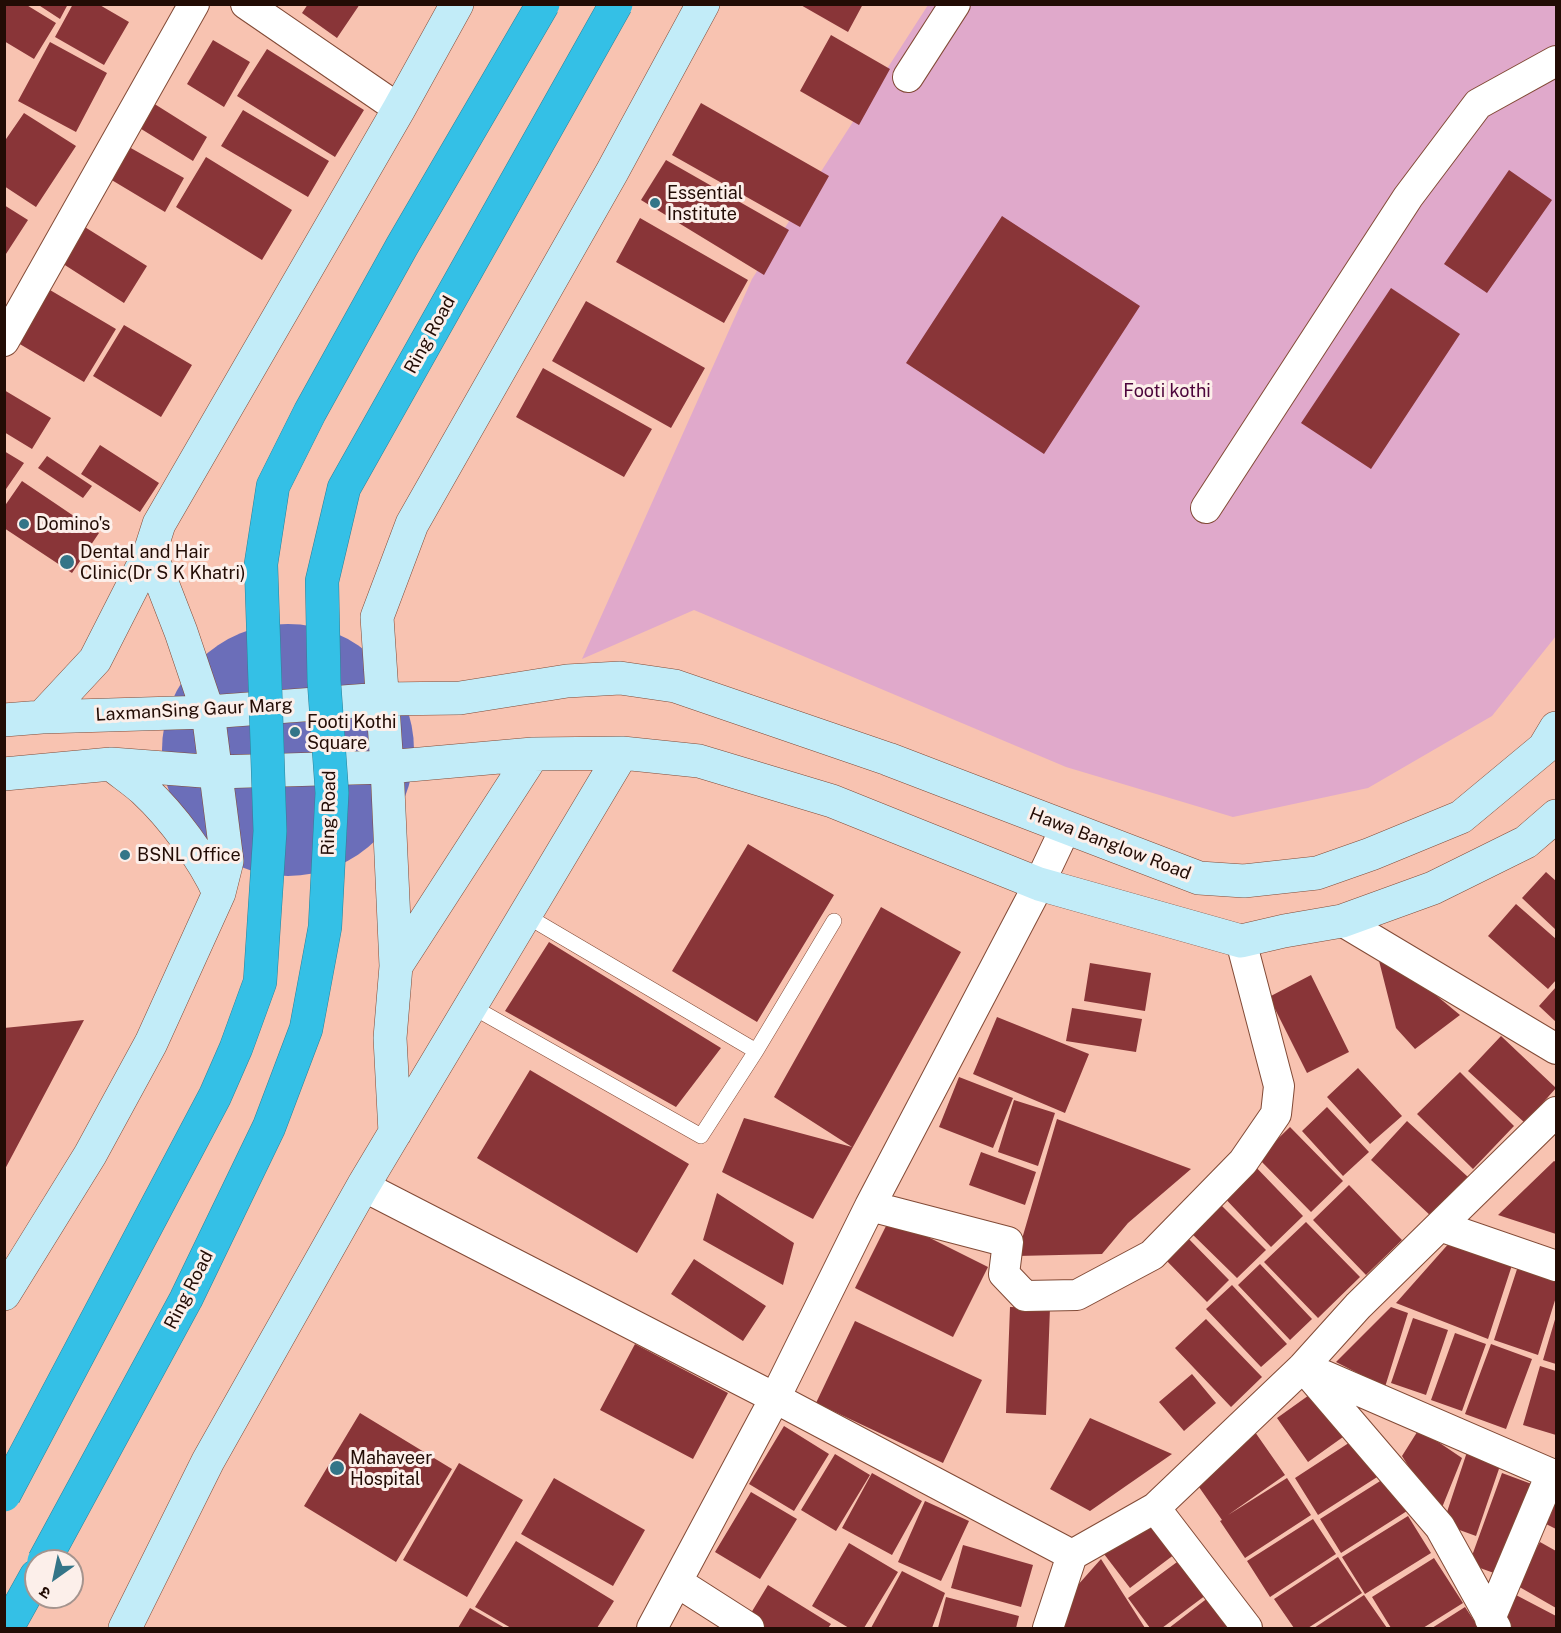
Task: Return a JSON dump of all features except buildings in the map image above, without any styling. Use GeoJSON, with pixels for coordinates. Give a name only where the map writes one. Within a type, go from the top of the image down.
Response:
{"type":"FeatureCollection","features":[{"type":"Feature","properties":{"kind":"highway"},"geometry":{"type":"LineString","coordinates":[[4,1495],[215,1096],[236,1048],[260,982],[270,831],[261,564],[273,486],[310,412],[402,246],[543,4]]}},
{"type":"Feature","properties":{"kind":"highway","name":"Ring Road"},"geometry":{"type":"LineString","coordinates":[[51,1549],[186,1299],[269,1127],[306,1029],[325,927],[332,793],[324,681],[322,581],[344,488],[616,4]]}},
{"type":"Feature","properties":{"kind":"highway"},"geometry":{"type":"LineString","coordinates":[[7,1629],[24,1598]]}},
{"type":"Feature","properties":{"kind":"street"},"geometry":{"type":"LineString","coordinates":[[4,341],[194,4]]}},
{"type":"Feature","properties":{"kind":"street"},"geometry":{"type":"LineString","coordinates":[[246,4],[399,110]]}},
{"type":"Feature","properties":{"kind":"street"},"geometry":{"type":"LineString","coordinates":[[42,717],[95,660],[150,552],[159,524],[399,110],[457,4]]}},
{"type":"Feature","properties":{"kind":"street"},"geometry":{"type":"LineString","coordinates":[[395,1133],[390,1038],[396,966],[387,767],[377,617],[412,524],[612,172],[703,4]]}},
{"type":"Feature","properties":{"kind":"street"},"geometry":{"type":"LineString","coordinates":[[908,77],[955,4]]}},
{"type":"Feature","properties":{"kind":"street"},"geometry":{"type":"LineString","coordinates":[[1206,508],[1408,197],[1478,104],[1557,61]]}},
{"type":"Feature","properties":{"kind":"street"},"geometry":{"type":"LineString","coordinates":[[4,1294],[90,1155],[151,1043],[219,893],[227,861],[208,712],[182,632],[150,552]]}},
{"type":"Feature","properties":{"kind":"street","name":"Hawa Banglow Road"},"geometry":{"type":"LineString","coordinates":[[383,699],[460,698],[567,681],[620,678],[675,686],[888,759],[1199,878],[1244,881],[1317,873],[1371,854],[1461,817],[1544,748],[1557,728]]}},
{"type":"Feature","properties":{"kind":"street","name":"LaxmanSing Gaur Marg"},"geometry":{"type":"LineString","coordinates":[[4,720],[208,712],[383,699]]}},
{"type":"Feature","properties":{"kind":"street"},"geometry":{"type":"LineString","coordinates":[[125,1629],[208,1461],[363,1186],[621,753]]}},
{"type":"Feature","properties":{"kind":"street"},"geometry":{"type":"LineString","coordinates":[[4,774],[111,764],[216,772],[387,767],[533,754],[621,753],[699,761],[832,801],[1039,884],[1241,941],[1342,921],[1433,888],[1526,842],[1557,816]]}},
{"type":"Feature","properties":{"kind":"street"},"geometry":{"type":"LineString","coordinates":[[396,966],[533,754]]}},
{"type":"Feature","properties":{"kind":"street"},"geometry":{"type":"LineString","coordinates":[[111,764],[145,791],[181,832],[211,875],[219,893]]}},
{"type":"Feature","properties":{"kind":"street"},"geometry":{"type":"LineString","coordinates":[[652,1629],[775,1398],[870,1206],[1039,884],[1066,827]]}},
{"type":"Feature","properties":{"kind":"street"},"geometry":{"type":"LineString","coordinates":[[1342,921],[1557,1049]]}},
{"type":"Feature","properties":{"kind":"street"},"geometry":{"type":"LineString","coordinates":[[870,1206],[1008,1242],[1004,1274],[1025,1296],[1077,1295],[1152,1255],[1243,1162],[1276,1114],[1279,1086],[1241,941]]}},
{"type":"Feature","properties":{"kind":"street"},"geometry":{"type":"LineString","coordinates":[[1048,1629],[1072,1555],[1155,1508],[1303,1367],[1358,1306],[1557,1112]]}},
{"type":"Feature","properties":{"kind":"street"},"geometry":{"type":"LineString","coordinates":[[363,1186],[775,1398],[1072,1555]]}},
{"type":"Feature","properties":{"kind":"street"},"geometry":{"type":"LineString","coordinates":[[1440,1226],[1557,1266]]}},
{"type":"Feature","properties":{"kind":"street"},"geometry":{"type":"LineString","coordinates":[[1303,1367],[1554,1475],[1493,1624]]}},
{"type":"Feature","properties":{"kind":"street"},"geometry":{"type":"LineString","coordinates":[[1303,1367],[1440,1527],[1493,1624]]}},
{"type":"Feature","properties":{"kind":"street"},"geometry":{"type":"LineString","coordinates":[[1155,1508],[1247,1629]]}},
{"type":"Feature","properties":{"kind":"street"},"geometry":{"type":"LineString","coordinates":[[677,1582],[749,1629]]}},
{"type":"Feature","properties":{"kind":"lane"},"geometry":{"type":"LineString","coordinates":[[525,915],[756,1051]]}},
{"type":"Feature","properties":{"kind":"lane"},"geometry":{"type":"LineString","coordinates":[[471,1006],[701,1136],[756,1051],[834,921]]}},
{"type":"Feature","properties":{"kind":"green space","name":"Footi kothi"},"geometry":{"type":"Polygon","coordinates":[[[928,5],[1556,5],[1556,636],[1492,716],[1368,788],[1233,817],[1066,767],[694,610],[582,659],[752,279],[928,5]]]}},
{"type":"Feature","properties":{"kind":"water"},"geometry":{"type":"Polygon","coordinates":[[[276,624],[300,624],[325,629],[348,639],[368,652],[386,670],[399,690],[409,713],[414,750],[412,775],[405,798],[386,830],[368,848],[348,861],[325,871],[300,876],[276,876],[251,871],[228,861],[208,848],[190,830],[177,810],[167,787],[162,762],[162,738],[167,713],[177,690],[190,670],[208,652],[228,639],[251,629],[276,624]]]}},
{"type":"Feature","properties":{"kind":"place","name":"Essential Institute"},"geometry":{"type":"Point","coordinates":[655,203]}},
{"type":"Feature","properties":{"kind":"place","name":"Domino's"},"geometry":{"type":"Point","coordinates":[24,524]}},
{"type":"Feature","properties":{"kind":"place","name":"Dental and Hair Clinic(Dr S K Khatri)"},"geometry":{"type":"Point","coordinates":[67,562]}},
{"type":"Feature","properties":{"kind":"place","name":"Footi Kothi Square"},"geometry":{"type":"Point","coordinates":[295,732]}},
{"type":"Feature","properties":{"kind":"place","name":"BSNL Office"},"geometry":{"type":"Point","coordinates":[125,855]}},
{"type":"Feature","properties":{"kind":"place","name":"Mahaveer Hospital"},"geometry":{"type":"Point","coordinates":[337,1468]}}]}
